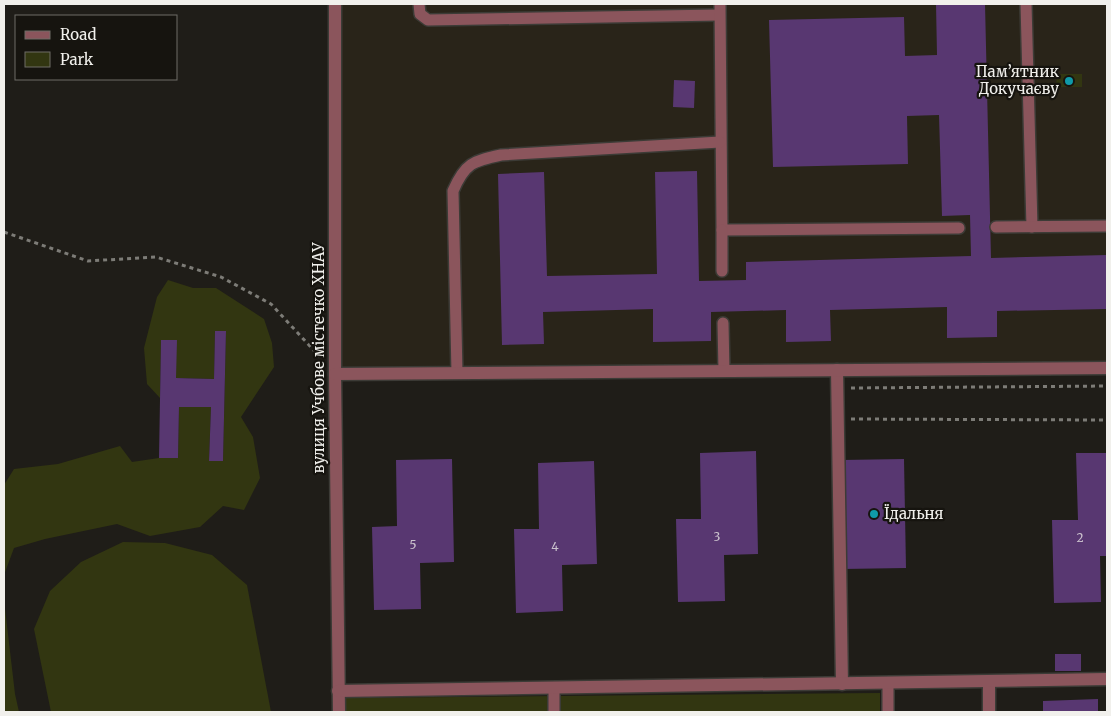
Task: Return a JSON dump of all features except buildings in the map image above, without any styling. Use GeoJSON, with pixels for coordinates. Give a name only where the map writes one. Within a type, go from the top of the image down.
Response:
{"type":"FeatureCollection","features":[{"type":"Feature","properties":{"kind":"street","name":"вулиця Учбове містечко ХНАУ"},"geometry":{"type":"LineString","coordinates":[[335,4],[335,374],[339,712]]}},
{"type":"Feature","properties":{"kind":"street"},"geometry":{"type":"LineString","coordinates":[[335,374],[1107,368]]}},
{"type":"Feature","properties":{"kind":"street"},"geometry":{"type":"LineString","coordinates":[[837,370],[842,684]]}},
{"type":"Feature","properties":{"kind":"street"},"geometry":{"type":"LineString","coordinates":[[338,691],[888,684],[1107,679]]}},
{"type":"Feature","properties":{"kind":"street"},"geometry":{"type":"LineString","coordinates":[[989,682],[989,712]]}},
{"type":"Feature","properties":{"kind":"lane"},"geometry":{"type":"LineString","coordinates":[[419,4],[420,14],[428,20],[720,10],[722,271]]}},
{"type":"Feature","properties":{"kind":"lane"},"geometry":{"type":"LineString","coordinates":[[1026,4],[1032,227]]}},
{"type":"Feature","properties":{"kind":"lane"},"geometry":{"type":"LineString","coordinates":[[457,373],[453,191],[460,174],[475,161],[501,155],[720,142]]}},
{"type":"Feature","properties":{"kind":"lane"},"geometry":{"type":"LineString","coordinates":[[996,227],[1107,226]]}},
{"type":"Feature","properties":{"kind":"lane"},"geometry":{"type":"LineString","coordinates":[[722,230],[959,228]]}},
{"type":"Feature","properties":{"kind":"lane"},"geometry":{"type":"LineString","coordinates":[[723,323],[724,371]]}},
{"type":"Feature","properties":{"kind":"lane"},"geometry":{"type":"LineString","coordinates":[[888,684],[888,712]]}},
{"type":"Feature","properties":{"kind":"lane"},"geometry":{"type":"LineString","coordinates":[[554,688],[554,712]]}},
{"type":"Feature","properties":{"kind":"path"},"geometry":{"type":"LineString","coordinates":[[4,232],[88,261],[156,257],[221,277],[271,304],[335,374]]}},
{"type":"Feature","properties":{"kind":"path"},"geometry":{"type":"LineString","coordinates":[[837,388],[1107,386]]}},
{"type":"Feature","properties":{"kind":"path"},"geometry":{"type":"LineString","coordinates":[[838,419],[1107,420]]}},
{"type":"Feature","properties":{"kind":"shaded area"},"geometry":{"type":"Polygon","coordinates":[[[334,4],[1107,4],[1107,368],[335,374],[334,4]]]}},
{"type":"Feature","properties":{"kind":"green space"},"geometry":{"type":"Polygon","coordinates":[[[1057,74],[1082,74],[1082,87],[1056,87],[1057,74]]]}},
{"type":"Feature","properties":{"kind":"green space"},"geometry":{"type":"Polygon","coordinates":[[[168,280],[193,288],[216,288],[264,319],[272,343],[274,367],[241,417],[253,437],[260,478],[244,510],[223,506],[200,527],[150,536],[117,524],[45,539],[14,548],[4,575],[4,485],[14,469],[58,464],[120,446],[132,462],[159,458],[178,458],[179,407],[211,407],[209,460],[223,461],[226,332],[215,332],[214,379],[176,378],[161,340],[160,398],[147,384],[144,348],[157,297],[168,280]]]}},
{"type":"Feature","properties":{"kind":"green space"},"geometry":{"type":"Polygon","coordinates":[[[123,542],[165,543],[212,555],[247,585],[271,712],[51,712],[34,629],[50,591],[81,562],[123,542]]]}},
{"type":"Feature","properties":{"kind":"green space"},"geometry":{"type":"Polygon","coordinates":[[[4,600],[15,694],[19,712],[4,712],[4,600]]]}},
{"type":"Feature","properties":{"kind":"green space"},"geometry":{"type":"Polygon","coordinates":[[[880,693],[880,712],[346,712],[346,698],[880,693]]]}},
{"type":"Feature","properties":{"kind":"place","name":"Пам’ятник Докучаєву"},"geometry":{"type":"Point","coordinates":[1069,81]}},
{"type":"Feature","properties":{"kind":"place","name":"Їдальня"},"geometry":{"type":"Point","coordinates":[874,514]}}]}
